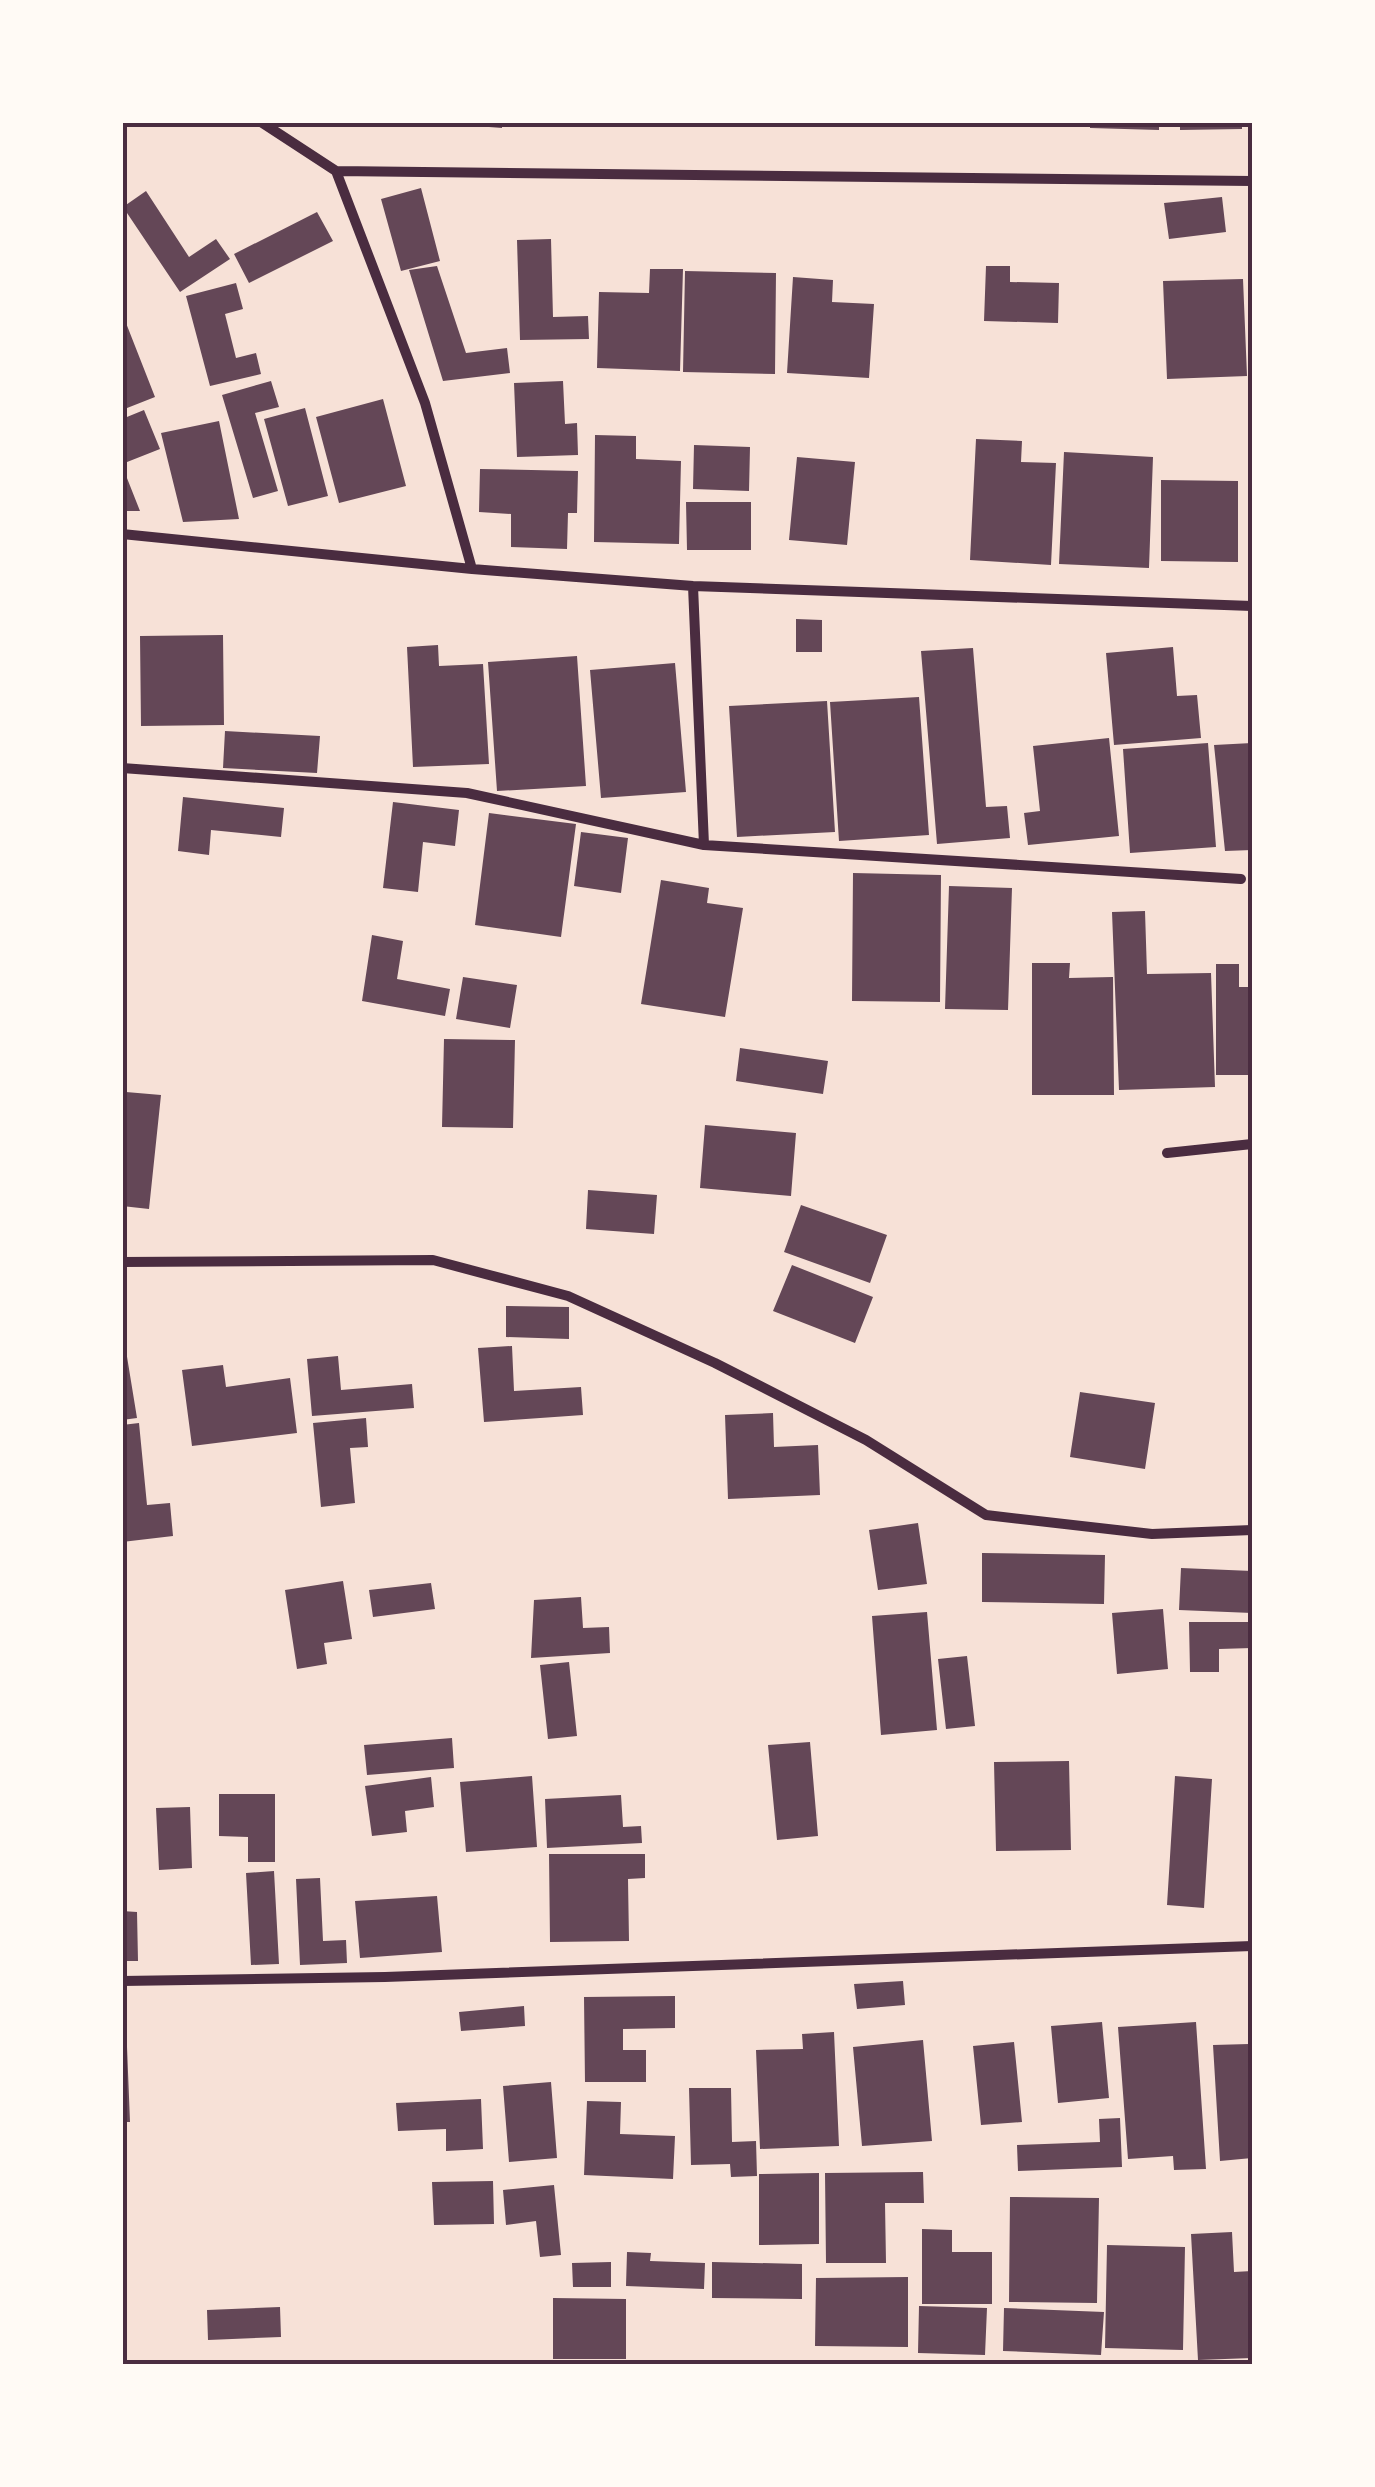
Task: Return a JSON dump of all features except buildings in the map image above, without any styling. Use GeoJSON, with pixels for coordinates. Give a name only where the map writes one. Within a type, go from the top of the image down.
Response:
{"type":"FeatureCollection","features":[{"type":"Feature","properties":{"kind":"street"},"geometry":{"type":"LineString","coordinates":[[261,122],[336,171],[1252,181]]}},
{"type":"Feature","properties":{"kind":"street"},"geometry":{"type":"LineString","coordinates":[[336,171],[425,403],[472,570]]}},
{"type":"Feature","properties":{"kind":"street"},"geometry":{"type":"LineString","coordinates":[[122,534],[472,570],[693,586],[1252,606]]}},
{"type":"Feature","properties":{"kind":"street"},"geometry":{"type":"LineString","coordinates":[[693,586],[704,845]]}},
{"type":"Feature","properties":{"kind":"street"},"geometry":{"type":"LineString","coordinates":[[122,768],[467,794],[704,845],[1241,879]]}},
{"type":"Feature","properties":{"kind":"street"},"geometry":{"type":"LineString","coordinates":[[1167,1152],[1252,1144]]}},
{"type":"Feature","properties":{"kind":"street"},"geometry":{"type":"LineString","coordinates":[[122,1262],[433,1260],[568,1296],[715,1362],[866,1440],[986,1515],[1152,1534],[1252,1530]]}},
{"type":"Feature","properties":{"kind":"street"},"geometry":{"type":"LineString","coordinates":[[122,1981],[386,1977],[1252,1946]]}}]}
